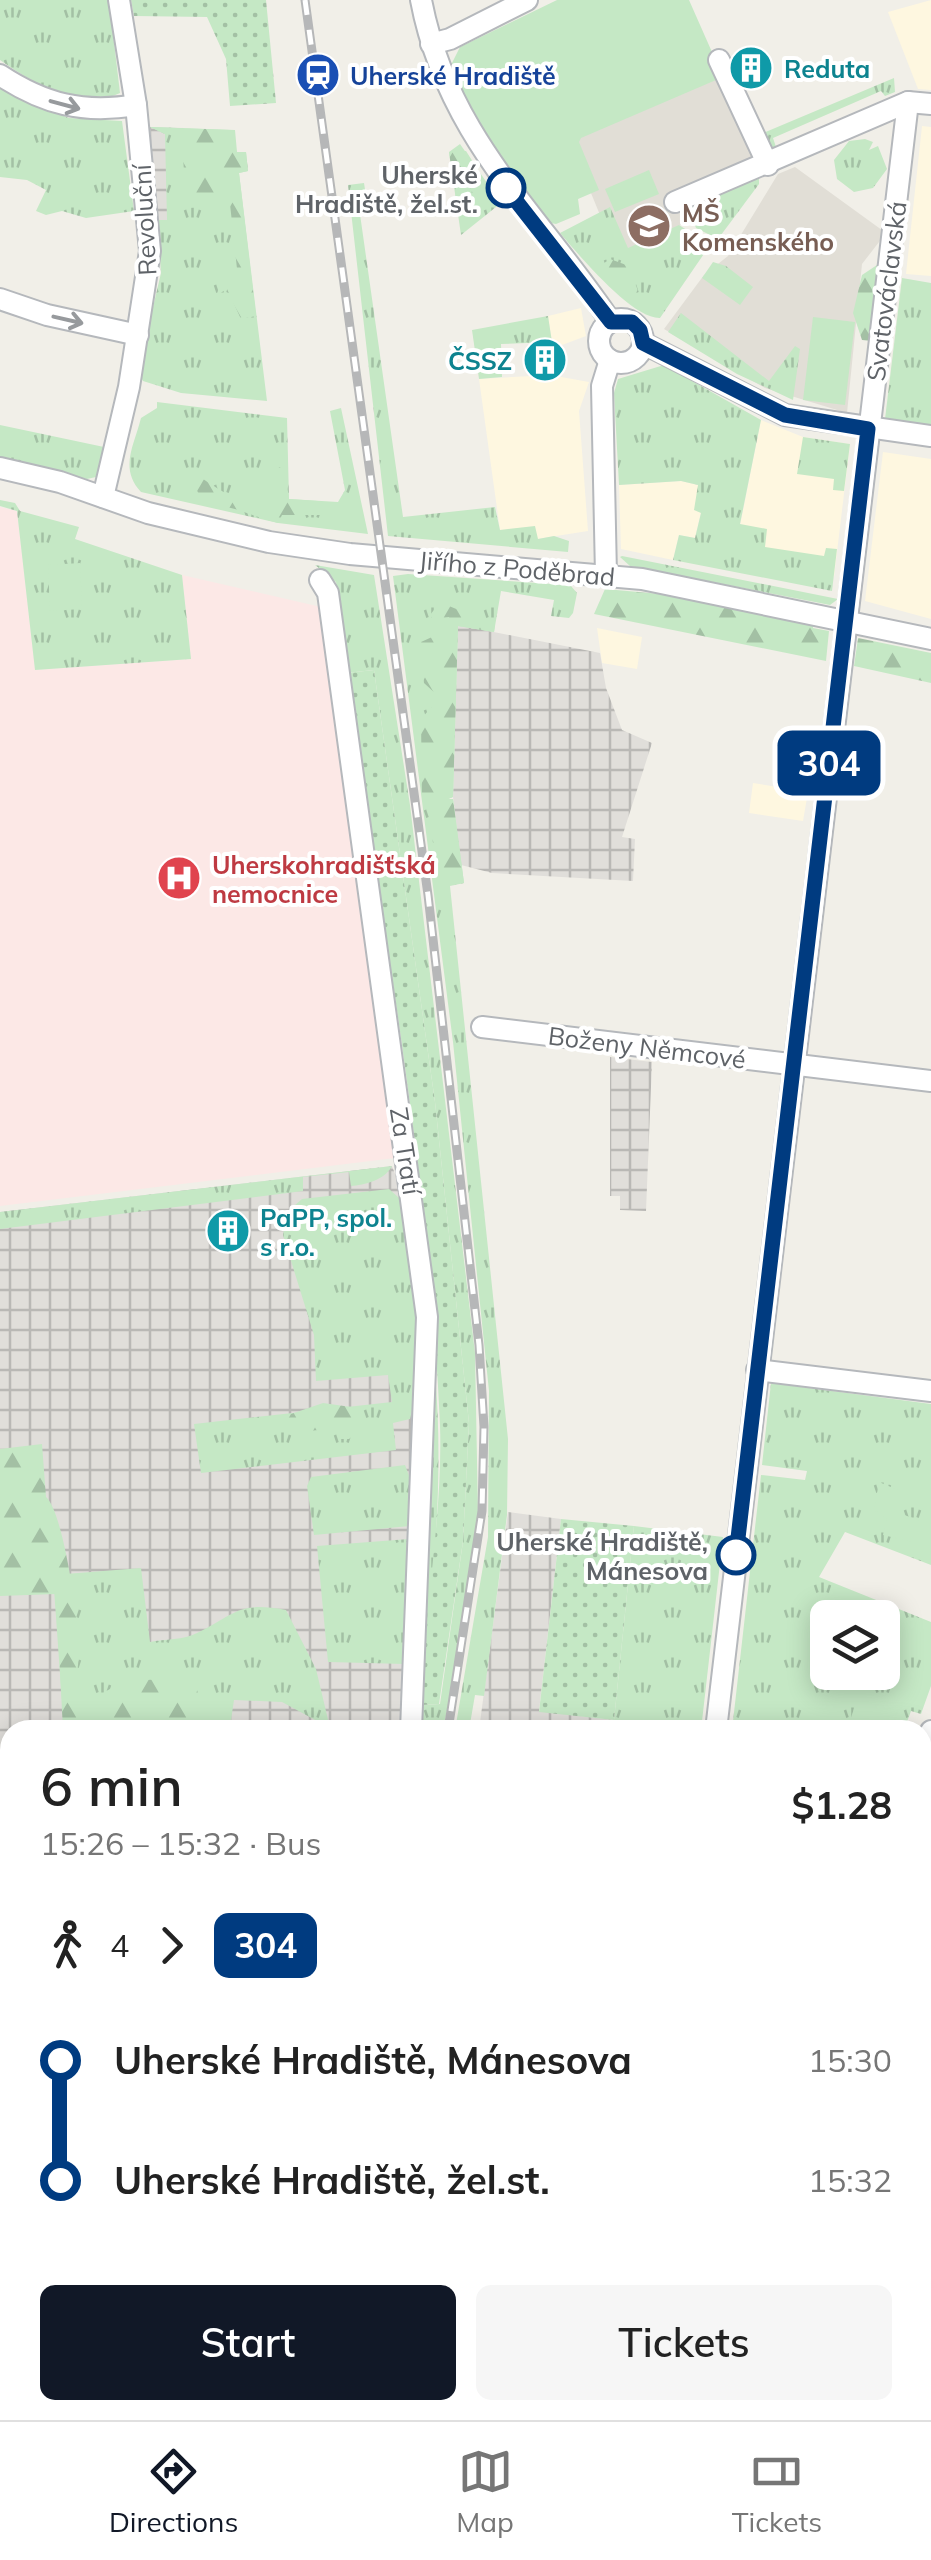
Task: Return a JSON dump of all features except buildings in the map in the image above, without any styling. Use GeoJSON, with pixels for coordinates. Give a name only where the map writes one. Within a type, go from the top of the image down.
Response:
{"type":"FeatureCollection","features":[{"type":"Feature","properties":{"kind":"street","name":"Revoluční"},"geometry":{"type":"LineString","coordinates":[[103,498],[138,335],[150,251],[136,105],[119,0]]}},
{"type":"Feature","properties":{"kind":"street"},"geometry":{"type":"LineString","coordinates":[[421,0],[455,107],[506,188],[611,322]]}},
{"type":"Feature","properties":{"kind":"street"},"geometry":{"type":"LineString","coordinates":[[432,44],[450,39],[527,0]]}},
{"type":"Feature","properties":{"kind":"street"},"geometry":{"type":"LineString","coordinates":[[718,60],[768,164]]}},
{"type":"Feature","properties":{"kind":"street"},"geometry":{"type":"LineString","coordinates":[[0,75],[34,95],[71,108],[136,105]]}},
{"type":"Feature","properties":{"kind":"street"},"geometry":{"type":"LineString","coordinates":[[675,202],[908,102],[931,104]]}},
{"type":"Feature","properties":{"kind":"street","name":"Svatováclavská"},"geometry":{"type":"LineString","coordinates":[[717,1720],[908,102]]}},
{"type":"Feature","properties":{"kind":"street"},"geometry":{"type":"LineString","coordinates":[[0,299],[47,315],[138,335]]}},
{"type":"Feature","properties":{"kind":"street"},"geometry":{"type":"LineString","coordinates":[[610,360],[632,361],[643,343],[640,330],[632,322],[611,322]]}},
{"type":"Feature","properties":{"kind":"street"},"geometry":{"type":"LineString","coordinates":[[606,575],[602,400],[610,360],[599,340],[611,322]]}},
{"type":"Feature","properties":{"kind":"street"},"geometry":{"type":"LineString","coordinates":[[643,343],[785,415],[931,436]]}},
{"type":"Feature","properties":{"kind":"street","name":"Jiřího z Poděbrad"},"geometry":{"type":"LineString","coordinates":[[0,468],[148,514],[312,549],[682,585],[931,640]]}},
{"type":"Feature","properties":{"kind":"street","name":"Za Tratí"},"geometry":{"type":"LineString","coordinates":[[320,580],[328,593],[426,1302],[412,1720]]}},
{"type":"Feature","properties":{"kind":"street","name":"Boženy Němcové"},"geometry":{"type":"LineString","coordinates":[[482,1026],[931,1081]]}},
{"type":"Feature","properties":{"kind":"street"},"geometry":{"type":"LineString","coordinates":[[757,1370],[931,1391]]}},
{"type":"Feature","properties":{"kind":"shaded area"},"geometry":{"type":"Polygon","coordinates":[[[931,0],[931,90],[918,89],[888,12],[931,0]]]}},
{"type":"Feature","properties":{"kind":"shaded area"},"geometry":{"type":"Polygon","coordinates":[[[718,69],[763,170],[687,206],[692,220],[616,254],[568,137],[718,69]]]}},
{"type":"Feature","properties":{"kind":"shaded area"},"geometry":{"type":"Polygon","coordinates":[[[922,126],[931,127],[931,276],[906,274],[922,126]]]}},
{"type":"Feature","properties":{"kind":"shaded area"},"geometry":{"type":"Polygon","coordinates":[[[150,127],[184,128],[161,273],[150,127]]]}},
{"type":"Feature","properties":{"kind":"shaded area"},"geometry":{"type":"Polygon","coordinates":[[[795,167],[886,233],[862,264],[847,413],[765,388],[664,329],[704,275],[728,256],[778,174],[795,167]]]}},
{"type":"Feature","properties":{"kind":"shaded area"},"geometry":{"type":"Polygon","coordinates":[[[581,308],[586,336],[562,345],[552,342],[548,316],[581,308]]]}},
{"type":"Feature","properties":{"kind":"shaded area"},"geometry":{"type":"Polygon","coordinates":[[[550,375],[589,382],[579,411],[588,531],[537,539],[500,530],[479,379],[550,375]]]}},
{"type":"Feature","properties":{"kind":"shaded area"},"geometry":{"type":"Polygon","coordinates":[[[761,420],[803,437],[850,444],[834,577],[734,556],[761,420]]]}},
{"type":"Feature","properties":{"kind":"shaded area"},"geometry":{"type":"Polygon","coordinates":[[[883,452],[931,459],[931,619],[865,601],[883,452]]]}},
{"type":"Feature","properties":{"kind":"shaded area"},"geometry":{"type":"Polygon","coordinates":[[[681,481],[698,485],[701,512],[695,538],[679,535],[673,560],[621,549],[619,485],[681,481]]]}},
{"type":"Feature","properties":{"kind":"shaded area","name":"Uherskohradišťská nemocnice"},"geometry":{"type":"Polygon","coordinates":[[[0,507],[17,511],[35,670],[191,659],[182,575],[321,607],[395,1158],[0,1206],[0,507]]]}},
{"type":"Feature","properties":{"kind":"shaded area"},"geometry":{"type":"Polygon","coordinates":[[[458,625],[600,653],[606,688],[622,730],[652,743],[622,837],[635,839],[633,881],[492,873],[461,865],[453,797],[458,625]]]}},
{"type":"Feature","properties":{"kind":"shaded area"},"geometry":{"type":"Polygon","coordinates":[[[597,628],[642,637],[637,669],[602,663],[597,628]]]}},
{"type":"Feature","properties":{"kind":"shaded area"},"geometry":{"type":"Polygon","coordinates":[[[753,783],[808,792],[803,821],[749,813],[753,783]]]}},
{"type":"Feature","properties":{"kind":"shaded area"},"geometry":{"type":"Polygon","coordinates":[[[610,1057],[652,1062],[646,1211],[620,1210],[620,1196],[610,1196],[610,1057]]]}},
{"type":"Feature","properties":{"kind":"shaded area"},"geometry":{"type":"Polygon","coordinates":[[[392,1166],[407,1205],[421,1320],[401,1720],[0,1720],[0,1212],[392,1166]]]}},
{"type":"Feature","properties":{"kind":"shaded area"},"geometry":{"type":"Polygon","coordinates":[[[508,1512],[561,1519],[539,1711],[614,1720],[480,1720],[508,1512]]]}},
{"type":"Feature","properties":{"kind":"green space"},"geometry":{"type":"Polygon","coordinates":[[[0,0],[109,0],[120,93],[105,98],[73,97],[41,85],[0,60],[0,0]]]}},
{"type":"Feature","properties":{"kind":"green space"},"geometry":{"type":"Polygon","coordinates":[[[131,0],[266,0],[276,103],[230,106],[226,59],[207,17],[134,16],[131,0]]]}},
{"type":"Feature","properties":{"kind":"green space"},"geometry":{"type":"Polygon","coordinates":[[[557,0],[689,0],[723,77],[581,138],[579,142],[599,190],[578,199],[580,214],[556,224],[546,222],[504,167],[469,107],[451,65],[460,47],[557,0]]]}},
{"type":"Feature","properties":{"kind":"green space"},"geometry":{"type":"Polygon","coordinates":[[[894,78],[895,92],[885,96],[881,91],[773,138],[777,150],[770,149],[761,134],[894,78]]]}},
{"type":"Feature","properties":{"kind":"green space"},"geometry":{"type":"Polygon","coordinates":[[[0,85],[17,98],[69,118],[122,121],[134,211],[86,218],[62,211],[46,215],[36,211],[46,190],[27,180],[0,177],[0,85]]]}},
{"type":"Feature","properties":{"kind":"green space"},"geometry":{"type":"Polygon","coordinates":[[[150,127],[231,130],[237,153],[246,152],[248,171],[239,173],[267,401],[181,393],[143,381],[138,371],[161,273],[158,220],[167,220],[165,134],[150,127]]]}},
{"type":"Feature","properties":{"kind":"green space"},"geometry":{"type":"Polygon","coordinates":[[[150,127],[235,130],[237,152],[246,152],[248,171],[239,173],[256,316],[241,319],[227,289],[217,295],[220,280],[238,278],[230,204],[210,206],[208,200],[201,201],[200,207],[187,208],[181,133],[165,134],[150,127]]]}},
{"type":"Feature","properties":{"kind":"green space"},"geometry":{"type":"Polygon","coordinates":[[[849,141],[873,142],[869,150],[878,146],[887,169],[873,188],[854,192],[837,179],[834,160],[849,141]]]}},
{"type":"Feature","properties":{"kind":"green space"},"geometry":{"type":"Polygon","coordinates":[[[460,144],[501,203],[461,235],[449,152],[460,144]]]}},
{"type":"Feature","properties":{"kind":"green space"},"geometry":{"type":"Polygon","coordinates":[[[466,151],[473,162],[470,188],[479,204],[466,216],[458,214],[455,190],[459,177],[452,173],[449,152],[466,151]]]}},
{"type":"Feature","properties":{"kind":"green space"},"geometry":{"type":"Polygon","coordinates":[[[649,170],[659,194],[615,212],[605,189],[649,170]]]}},
{"type":"Feature","properties":{"kind":"green space"},"geometry":{"type":"Polygon","coordinates":[[[759,175],[759,184],[718,239],[696,228],[687,205],[759,175]]]}},
{"type":"Feature","properties":{"kind":"green space"},"geometry":{"type":"Polygon","coordinates":[[[364,183],[366,196],[358,200],[403,517],[495,507],[500,530],[535,526],[538,539],[554,536],[569,541],[568,552],[388,536],[348,185],[364,183]]]}},
{"type":"Feature","properties":{"kind":"green space"},"geometry":{"type":"Polygon","coordinates":[[[610,207],[628,248],[679,225],[710,245],[660,318],[648,316],[621,297],[560,233],[610,207]]]}},
{"type":"Feature","properties":{"kind":"green space"},"geometry":{"type":"Polygon","coordinates":[[[610,259],[629,266],[638,291],[629,302],[594,270],[610,259]]]}},
{"type":"Feature","properties":{"kind":"green space"},"geometry":{"type":"Polygon","coordinates":[[[713,262],[726,266],[753,287],[740,305],[702,278],[713,262]]]}},
{"type":"Feature","properties":{"kind":"green space"},"geometry":{"type":"Polygon","coordinates":[[[877,265],[882,271],[873,341],[862,340],[853,313],[862,275],[877,265]]]}},
{"type":"Feature","properties":{"kind":"green space"},"geometry":{"type":"Polygon","coordinates":[[[902,278],[931,283],[931,426],[885,419],[902,278]]]}},
{"type":"Feature","properties":{"kind":"green space"},"geometry":{"type":"Polygon","coordinates":[[[681,313],[769,381],[795,346],[800,349],[793,400],[737,374],[668,332],[681,313]]]}},
{"type":"Feature","properties":{"kind":"green space"},"geometry":{"type":"Polygon","coordinates":[[[548,316],[552,342],[501,344],[502,377],[479,379],[472,330],[548,316]]]}},
{"type":"Feature","properties":{"kind":"green space"},"geometry":{"type":"Polygon","coordinates":[[[813,317],[855,322],[845,405],[803,400],[813,317]]]}},
{"type":"Feature","properties":{"kind":"green space"},"geometry":{"type":"Polygon","coordinates":[[[664,365],[761,420],[740,524],[767,529],[765,547],[824,556],[826,548],[837,549],[832,591],[673,560],[679,535],[695,538],[701,513],[694,510],[698,485],[681,481],[619,485],[614,393],[618,379],[664,365]]]}},
{"type":"Feature","properties":{"kind":"green space"},"geometry":{"type":"Polygon","coordinates":[[[157,402],[287,418],[289,499],[338,502],[345,490],[330,411],[341,408],[368,534],[278,523],[141,492],[131,474],[130,456],[141,418],[157,408],[157,402]]]}},
{"type":"Feature","properties":{"kind":"green space"},"geometry":{"type":"Polygon","coordinates":[[[0,425],[104,447],[96,477],[87,479],[0,461],[0,425]]]}},
{"type":"Feature","properties":{"kind":"green space"},"geometry":{"type":"Polygon","coordinates":[[[803,437],[850,444],[844,491],[833,490],[834,479],[797,474],[803,437]]]}},
{"type":"Feature","properties":{"kind":"green space"},"geometry":{"type":"Polygon","coordinates":[[[275,465],[285,470],[289,499],[318,501],[325,508],[324,515],[282,515],[278,523],[233,508],[204,504],[188,473],[243,501],[264,506],[274,504],[269,479],[275,465]]]}},
{"type":"Feature","properties":{"kind":"green space"},"geometry":{"type":"Polygon","coordinates":[[[0,500],[15,503],[20,511],[79,527],[75,539],[182,575],[191,659],[35,670],[17,511],[0,506],[0,500]]]}},
{"type":"Feature","properties":{"kind":"green space"},"geometry":{"type":"Polygon","coordinates":[[[620,557],[838,599],[830,605],[630,566],[620,557]]]}},
{"type":"Feature","properties":{"kind":"green space"},"geometry":{"type":"Polygon","coordinates":[[[80,563],[82,609],[50,611],[48,565],[80,563]]]}},
{"type":"Feature","properties":{"kind":"green space"},"geometry":{"type":"Polygon","coordinates":[[[315,565],[374,575],[410,805],[475,1353],[478,1513],[464,1626],[445,1720],[421,1720],[422,1705],[440,1704],[463,1541],[469,1423],[435,1102],[374,670],[346,673],[336,582],[315,565]]]}},
{"type":"Feature","properties":{"kind":"green space"},"geometry":{"type":"Polygon","coordinates":[[[393,576],[571,586],[577,593],[569,618],[551,616],[554,600],[501,591],[494,632],[458,626],[453,797],[448,799],[453,799],[464,883],[450,886],[508,1439],[507,1515],[484,1696],[475,1695],[471,1720],[457,1720],[488,1537],[489,1391],[453,1042],[393,576]]]}},
{"type":"Feature","properties":{"kind":"green space"},"geometry":{"type":"Polygon","coordinates":[[[605,589],[683,596],[813,623],[813,628],[829,631],[826,661],[594,614],[605,589]]]}},
{"type":"Feature","properties":{"kind":"green space"},"geometry":{"type":"Polygon","coordinates":[[[437,606],[449,606],[495,625],[494,632],[458,626],[453,797],[448,799],[453,799],[464,883],[450,885],[438,878],[427,801],[422,801],[421,719],[435,703],[436,694],[424,683],[422,662],[427,653],[421,642],[452,628],[449,617],[433,620],[430,615],[437,606]]]}},
{"type":"Feature","properties":{"kind":"green space"},"geometry":{"type":"Polygon","coordinates":[[[858,638],[931,653],[931,683],[854,666],[858,638]]]}},
{"type":"Feature","properties":{"kind":"green space"},"geometry":{"type":"Polygon","coordinates":[[[374,670],[435,1102],[469,1423],[463,1541],[439,1704],[422,1705],[439,1495],[440,1425],[415,1142],[346,673],[374,670]]]}},
{"type":"Feature","properties":{"kind":"green space"},"geometry":{"type":"Polygon","coordinates":[[[392,1166],[379,1178],[351,1186],[349,1172],[303,1177],[303,1191],[0,1229],[0,1212],[392,1166]]]}},
{"type":"Feature","properties":{"kind":"green space"},"geometry":{"type":"Polygon","coordinates":[[[389,1189],[407,1205],[420,1339],[410,1419],[393,1423],[396,1450],[201,1473],[194,1424],[392,1402],[388,1375],[316,1381],[314,1335],[283,1235],[287,1212],[302,1199],[389,1189]]]}},
{"type":"Feature","properties":{"kind":"green space"},"geometry":{"type":"Polygon","coordinates":[[[435,1372],[438,1488],[422,1682],[435,1372]]]}},
{"type":"Feature","properties":{"kind":"green space"},"geometry":{"type":"Polygon","coordinates":[[[771,1383],[931,1404],[931,1565],[845,1532],[819,1577],[876,1600],[810,1600],[810,1690],[900,1690],[900,1610],[931,1622],[931,1686],[921,1714],[911,1711],[908,1720],[733,1720],[761,1475],[805,1480],[807,1471],[762,1465],[771,1383]]]}},
{"type":"Feature","properties":{"kind":"green space"},"geometry":{"type":"Polygon","coordinates":[[[323,1403],[351,1407],[361,1429],[349,1439],[339,1439],[337,1428],[290,1433],[284,1426],[291,1414],[323,1403]]]}},
{"type":"Feature","properties":{"kind":"green space"},"geometry":{"type":"Polygon","coordinates":[[[42,1444],[46,1497],[63,1542],[78,1628],[73,1696],[87,1704],[113,1688],[139,1680],[196,1686],[204,1720],[62,1720],[56,1594],[0,1596],[0,1449],[42,1444]]]}},
{"type":"Feature","properties":{"kind":"green space"},"geometry":{"type":"Polygon","coordinates":[[[405,1465],[411,1481],[410,1526],[314,1535],[307,1486],[311,1477],[405,1465]]]}},
{"type":"Feature","properties":{"kind":"green space"},"geometry":{"type":"Polygon","coordinates":[[[879,1482],[898,1490],[899,1513],[929,1524],[916,1543],[883,1535],[887,1518],[874,1510],[879,1482]]]}},
{"type":"Feature","properties":{"kind":"green space"},"geometry":{"type":"Polygon","coordinates":[[[561,1519],[634,1526],[614,1720],[539,1712],[561,1519]]]}},
{"type":"Feature","properties":{"kind":"green space"},"geometry":{"type":"Polygon","coordinates":[[[634,1526],[723,1537],[702,1720],[614,1720],[634,1526]]]}},
{"type":"Feature","properties":{"kind":"green space"},"geometry":{"type":"Polygon","coordinates":[[[409,1539],[405,1664],[328,1662],[317,1546],[409,1539]]]}},
{"type":"Feature","properties":{"kind":"green space"},"geometry":{"type":"Polygon","coordinates":[[[141,1568],[150,1642],[192,1635],[247,1608],[286,1610],[316,1669],[328,1720],[315,1720],[282,1702],[234,1700],[231,1720],[63,1720],[53,1575],[141,1568]]]}},
{"type":"Feature","properties":{"kind":"green space"},"geometry":{"type":"Polygon","coordinates":[[[857,1699],[897,1712],[894,1720],[850,1720],[857,1699]]]}},
{"type":"Feature","properties":{"kind":"railway"},"geometry":{"type":"LineString","coordinates":[[305,0],[428,895],[479,1345],[484,1427],[482,1511],[450,1720]]}},
{"type":"Feature","properties":{"kind":"bus line","name":"304"},"geometry":{"type":"LineString","coordinates":[[506,188],[611,322],[632,322],[640,330],[643,343],[664,350],[769,409],[796,418],[868,429],[736,1555]]}},
{"type":"Feature","properties":{"kind":"place","name":"Reduta"},"geometry":{"type":"Point","coordinates":[751,68]}},
{"type":"Feature","properties":{"kind":"place","name":"Uherské Hradiště"},"geometry":{"type":"Point","coordinates":[318,75]}},
{"type":"Feature","properties":{"kind":"place","name":"Uherské Hradiště, žel.st."},"geometry":{"type":"Point","coordinates":[506,188]}},
{"type":"Feature","properties":{"kind":"place","name":"MŠ Komenského"},"geometry":{"type":"Point","coordinates":[649,226]}},
{"type":"Feature","properties":{"kind":"place","name":"ČSSZ"},"geometry":{"type":"Point","coordinates":[545,360]}},
{"type":"Feature","properties":{"kind":"place","name":"Uherskohradišťská nemocnice"},"geometry":{"type":"Point","coordinates":[179,878]}},
{"type":"Feature","properties":{"kind":"place","name":"PaPP, spol. s r.o."},"geometry":{"type":"Point","coordinates":[228,1231]}},
{"type":"Feature","properties":{"kind":"place","name":"Uherské Hradiště, Mánesova"},"geometry":{"type":"Point","coordinates":[736,1555]}}]}
